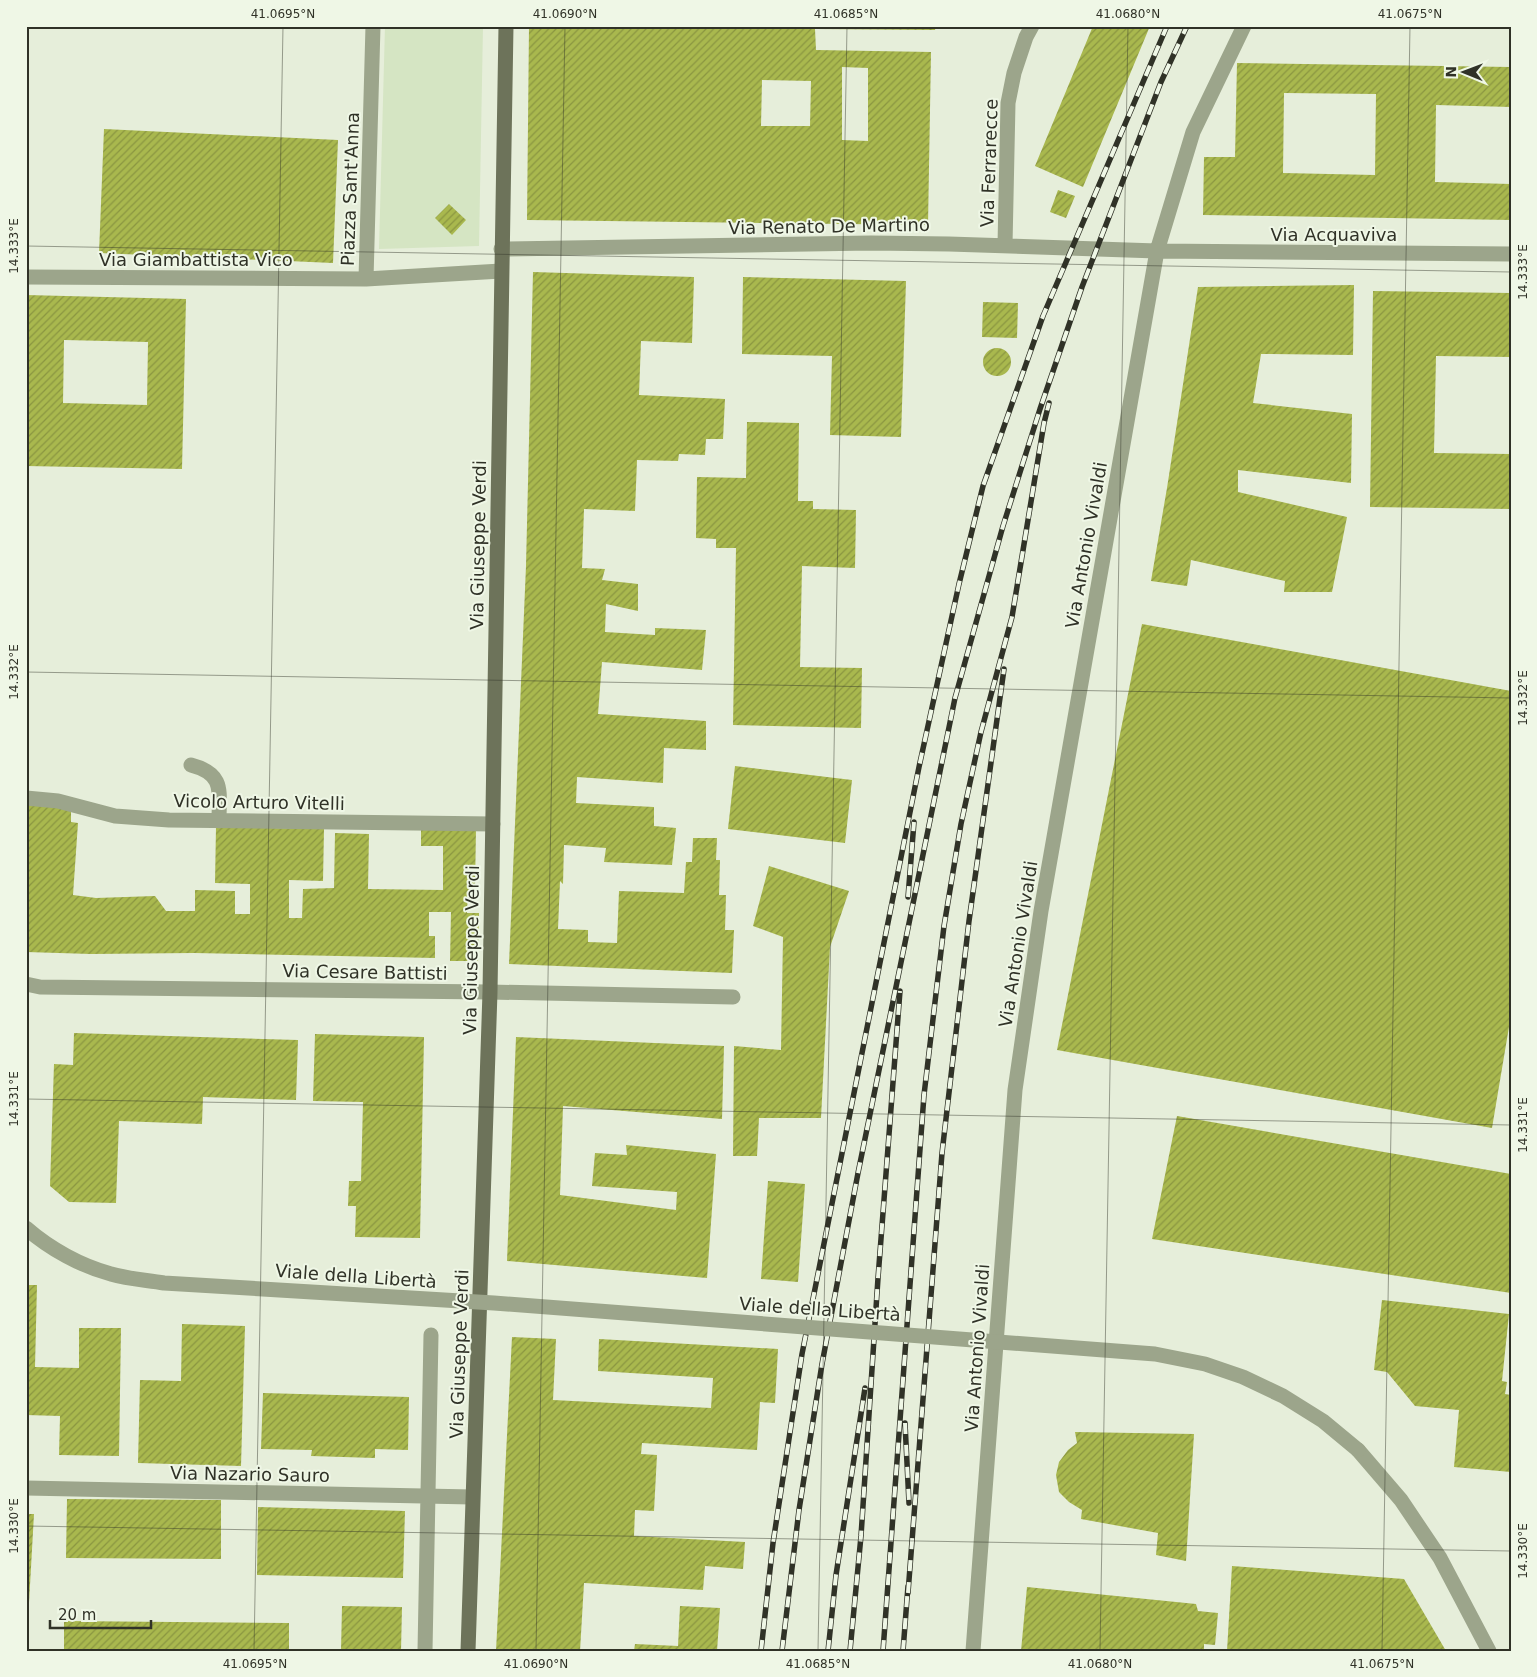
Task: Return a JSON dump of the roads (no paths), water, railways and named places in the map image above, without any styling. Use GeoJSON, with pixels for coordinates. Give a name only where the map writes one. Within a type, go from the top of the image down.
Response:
{"type":"FeatureCollection","features":[{"type":"Feature","properties":{"kind":"main road"},"geometry":{"type":"LineString","coordinates":[[501,249],[506,26]]}},
{"type":"Feature","properties":{"kind":"main road","name":"Via Giuseppe Verdi"},"geometry":{"type":"LineString","coordinates":[[468,1651],[490,992],[501,249]]}},
{"type":"Feature","properties":{"kind":"street","name":"Piazza Sant'Anna"},"geometry":{"type":"LineString","coordinates":[[374,26],[366,279],[501,271]]}},
{"type":"Feature","properties":{"kind":"street","name":"Via Ferrarecce"},"geometry":{"type":"LineString","coordinates":[[1005,245],[1008,102],[1014,73],[1026,37],[1032,26]]}},
{"type":"Feature","properties":{"kind":"street","name":"Via Antonio Vivaldi"},"geometry":{"type":"LineString","coordinates":[[972,1651],[1015,1090],[1041,911],[1157,251],[1193,132],[1244,26]]}},
{"type":"Feature","properties":{"kind":"street","name":"Via Renato De Martino"},"geometry":{"type":"LineString","coordinates":[[501,249],[871,243],[1005,245],[1157,251]]}},
{"type":"Feature","properties":{"kind":"street","name":"Via Acquaviva"},"geometry":{"type":"LineString","coordinates":[[1157,251],[1511,254]]}},
{"type":"Feature","properties":{"kind":"street","name":"Via Giambattista Vico"},"geometry":{"type":"LineString","coordinates":[[26,277],[366,279]]}},
{"type":"Feature","properties":{"kind":"street"},"geometry":{"type":"LineString","coordinates":[[191,765],[203,768],[217,782],[219,821]]}},
{"type":"Feature","properties":{"kind":"street","name":"Vicolo Arturo Vitelli"},"geometry":{"type":"LineString","coordinates":[[26,798],[58,801],[115,816],[169,820],[493,824]]}},
{"type":"Feature","properties":{"kind":"street","name":"Via Cesare Battisti"},"geometry":{"type":"LineString","coordinates":[[31,988],[490,992],[733,997]]}},
{"type":"Feature","properties":{"kind":"street","name":"Viale della Libertà"},"geometry":{"type":"LineString","coordinates":[[26,1228],[61,1252],[85,1265],[110,1274],[164,1283],[494,1303],[1155,1354],[1205,1364],[1243,1377],[1275,1392],[1323,1421],[1358,1450],[1401,1500],[1440,1558],[1489,1651]]}},
{"type":"Feature","properties":{"kind":"street","name":"Via Giuseppe Verdi"},"geometry":{"type":"LineString","coordinates":[[425,1651],[431,1335]]}},
{"type":"Feature","properties":{"kind":"street","name":"Via Nazario Sauro"},"geometry":{"type":"LineString","coordinates":[[26,1488],[472,1497]]}},
{"type":"Feature","properties":{"kind":"railway"},"geometry":{"type":"LineString","coordinates":[[761,1651],[773,1543],[802,1354],[919,767],[959,584],[983,486],[1043,316],[1167,26]]}},
{"type":"Feature","properties":{"kind":"railway"},"geometry":{"type":"LineString","coordinates":[[782,1651],[799,1510],[822,1364],[858,1173],[955,698],[1003,526],[1040,409],[1082,287],[1161,82],[1187,26]]}},
{"type":"Feature","properties":{"kind":"railway"},"geometry":{"type":"LineString","coordinates":[[883,1651],[924,1095],[944,926],[961,824],[981,732],[1012,617],[1044,423],[1049,403]]}},
{"type":"Feature","properties":{"kind":"railway"},"geometry":{"type":"LineString","coordinates":[[908,1593],[942,1153],[969,921],[1004,669]]}},
{"type":"Feature","properties":{"kind":"railway"},"geometry":{"type":"LineString","coordinates":[[908,897],[914,822]]}},
{"type":"Feature","properties":{"kind":"railway"},"geometry":{"type":"LineString","coordinates":[[850,1651],[861,1536],[900,991]]}},
{"type":"Feature","properties":{"kind":"railway"},"geometry":{"type":"LineString","coordinates":[[828,1651],[836,1575],[865,1388]]}},
{"type":"Feature","properties":{"kind":"railway"},"geometry":{"type":"LineString","coordinates":[[905,1423],[909,1503]]}},
{"type":"Feature","properties":{"kind":"railway"},"geometry":{"type":"LineString","coordinates":[[903,1651],[908,1586]]}}]}
